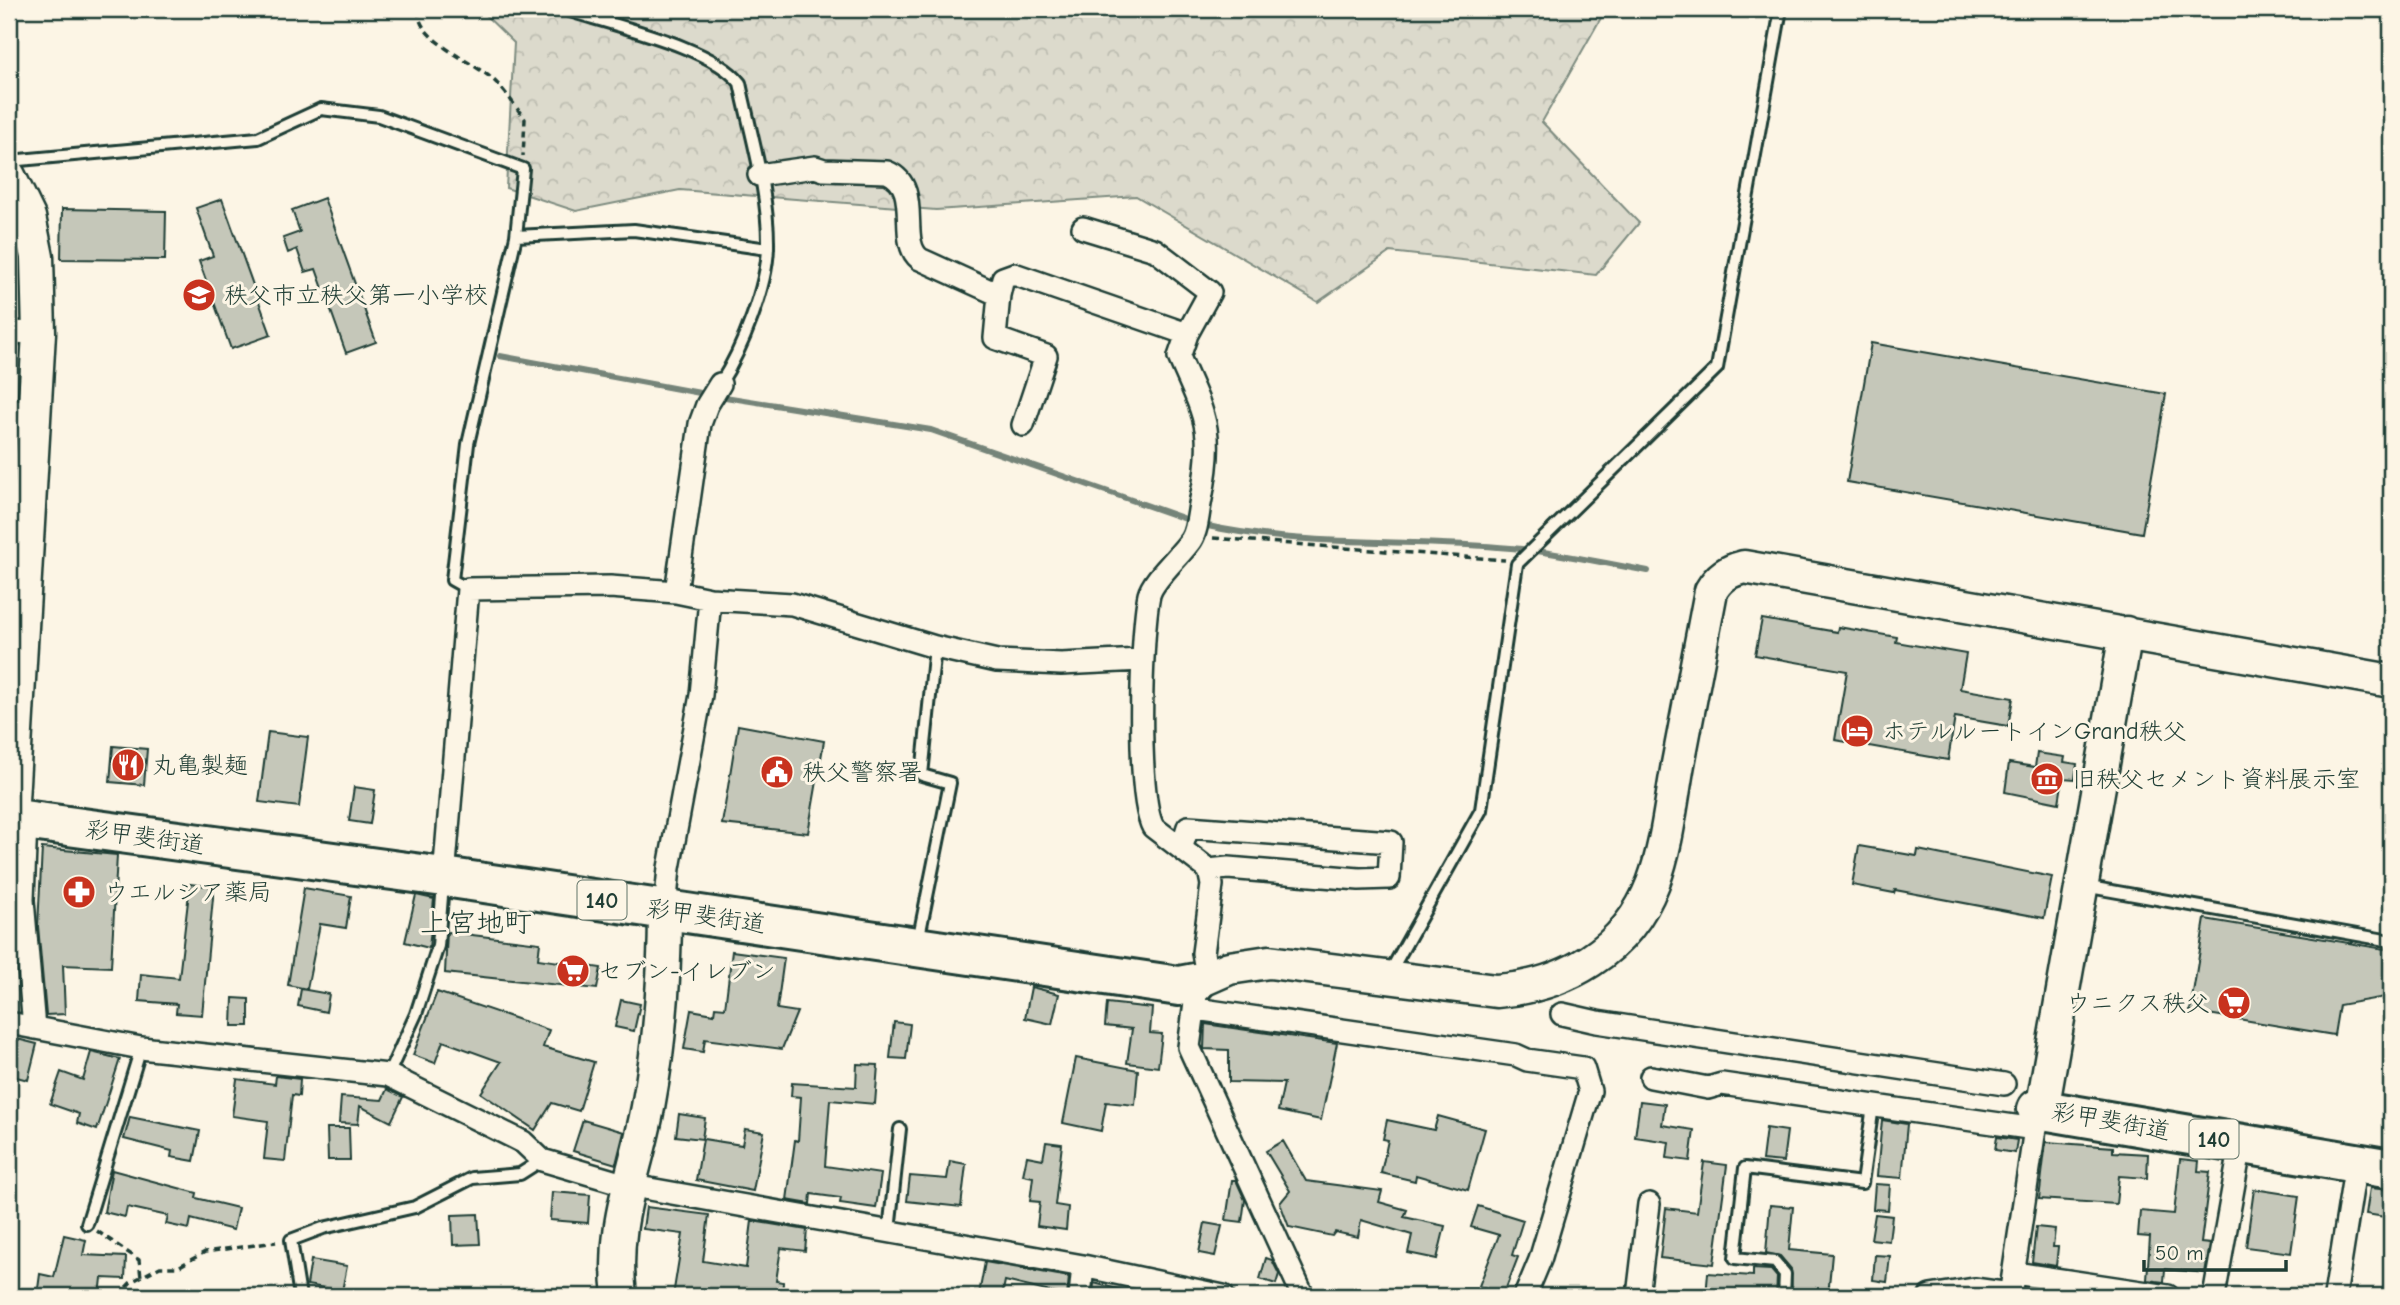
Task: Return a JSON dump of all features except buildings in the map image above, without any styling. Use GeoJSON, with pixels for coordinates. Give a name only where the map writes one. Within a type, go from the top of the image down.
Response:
{"type":"FeatureCollection","features":[{"type":"Feature","properties":{"kind":"highway","name":"彩甲斐街道"},"geometry":{"type":"LineString","coordinates":[[15,819],[444,877],[1199,990]]}},
{"type":"Feature","properties":{"kind":"highway","name":"彩甲斐街道"},"geometry":{"type":"LineString","coordinates":[[2038,1116],[2241,1144],[2374,1166]]}},
{"type":"Feature","properties":{"kind":"street"},"geometry":{"type":"LineString","coordinates":[[759,175],[815,167],[824,170],[870,170],[896,176],[905,191],[915,256],[999,295]]}},
{"type":"Feature","properties":{"kind":"street"},"geometry":{"type":"LineString","coordinates":[[9,177],[29,218],[37,257],[24,333],[15,597],[15,819],[34,1028]]}},
{"type":"Feature","properties":{"kind":"street"},"geometry":{"type":"LineString","coordinates":[[1083,228],[1155,250],[1210,292],[1187,334],[1179,357],[1203,412],[1209,434],[1209,459],[1193,536],[1150,592],[1141,660],[1144,778],[1149,819],[1159,832],[1182,846],[1209,870],[1212,885],[1189,1047],[1303,1296]]}},
{"type":"Feature","properties":{"kind":"street"},"geometry":{"type":"LineString","coordinates":[[1023,425],[1046,356],[995,338],[1003,278],[1014,274],[1187,334]]}},
{"type":"Feature","properties":{"kind":"street"},"geometry":{"type":"LineString","coordinates":[[676,592],[700,424],[707,405],[720,384]]}},
{"type":"Feature","properties":{"kind":"street"},"geometry":{"type":"LineString","coordinates":[[1199,990],[1229,968],[1269,962],[1467,989],[1525,989],[1575,972],[1600,956],[1620,936],[1653,885],[1710,591],[1717,579],[1731,570],[1744,567],[2391,681]]}},
{"type":"Feature","properties":{"kind":"street"},"geometry":{"type":"LineString","coordinates":[[444,877],[468,589],[610,587],[676,592],[710,599],[792,604],[935,648],[997,661],[1061,664],[1141,660]]}},
{"type":"Feature","properties":{"kind":"street"},"geometry":{"type":"LineString","coordinates":[[620,1296],[617,1246],[627,1185],[644,1130],[655,1072],[669,868],[701,695],[710,599]]}},
{"type":"Feature","properties":{"kind":"street"},"geometry":{"type":"LineString","coordinates":[[2012,1288],[2038,1116],[2126,633]]}},
{"type":"Feature","properties":{"kind":"street"},"geometry":{"type":"LineString","coordinates":[[1182,846],[1188,827],[1391,842],[1389,878],[1359,879],[1228,868],[1209,870]]}},
{"type":"Feature","properties":{"kind":"street"},"geometry":{"type":"LineString","coordinates":[[1199,990],[1516,1055],[1527,1060],[1583,1068],[1590,1091],[1540,1260],[1525,1296]]}},
{"type":"Feature","properties":{"kind":"street"},"geometry":{"type":"LineString","coordinates":[[1562,1014],[1597,1022],[2004,1084]]}},
{"type":"Feature","properties":{"kind":"street"},"geometry":{"type":"LineString","coordinates":[[9,1023],[141,1048],[388,1074],[523,1142],[542,1160],[627,1185],[1083,1266],[1223,1296]]}},
{"type":"Feature","properties":{"kind":"street"},"geometry":{"type":"LineString","coordinates":[[1651,1077],[1709,1088],[1722,1084],[1872,1106],[2038,1116]]}},
{"type":"Feature","properties":{"kind":"street"},"geometry":{"type":"LineString","coordinates":[[2214,1296],[2241,1144]]}},
{"type":"Feature","properties":{"kind":"street"},"geometry":{"type":"LineString","coordinates":[[2334,1296],[2374,1166]]}},
{"type":"Feature","properties":{"kind":"street"},"geometry":{"type":"LineString","coordinates":[[1638,1296],[1649,1204]]}},
{"type":"Feature","properties":{"kind":"street"},"geometry":{"type":"LineString","coordinates":[[1080,1296],[1083,1266]]}},
{"type":"Feature","properties":{"kind":"street"},"geometry":{"type":"LineString","coordinates":[[1930,1296],[1974,1289],[2012,1288],[2168,1296]]}},
{"type":"Feature","properties":{"kind":"lane"},"geometry":{"type":"LineString","coordinates":[[564,9],[705,56],[731,70],[740,83],[765,205],[768,249],[760,286],[741,342],[720,384]]}},
{"type":"Feature","properties":{"kind":"lane"},"geometry":{"type":"LineString","coordinates":[[1387,979],[1481,810],[1517,564],[1717,368],[1781,9]]}},
{"type":"Feature","properties":{"kind":"lane"},"geometry":{"type":"LineString","coordinates":[[9,161],[258,138],[321,109],[379,116],[523,169],[516,236],[468,444],[452,580],[468,589]]}},
{"type":"Feature","properties":{"kind":"lane"},"geometry":{"type":"LineString","coordinates":[[516,236],[634,230],[768,249]]}},
{"type":"Feature","properties":{"kind":"lane"},"geometry":{"type":"LineString","coordinates":[[917,947],[950,783],[922,775],[935,648]]}},
{"type":"Feature","properties":{"kind":"lane"},"geometry":{"type":"LineString","coordinates":[[388,1074],[416,1014],[438,946],[444,877]]}},
{"type":"Feature","properties":{"kind":"lane"},"geometry":{"type":"LineString","coordinates":[[2082,886],[2391,941]]}},
{"type":"Feature","properties":{"kind":"lane"},"geometry":{"type":"LineString","coordinates":[[87,1224],[141,1048]]}},
{"type":"Feature","properties":{"kind":"lane"},"geometry":{"type":"LineString","coordinates":[[1784,1296],[1785,1274],[1775,1262],[1735,1258],[1745,1168],[1862,1183],[1872,1106]]}},
{"type":"Feature","properties":{"kind":"lane"},"geometry":{"type":"LineString","coordinates":[[889,1231],[900,1129]]}},
{"type":"Feature","properties":{"kind":"lane"},"geometry":{"type":"LineString","coordinates":[[300,1296],[292,1240],[323,1228],[415,1207],[472,1178],[520,1174],[542,1160]]}},
{"type":"Feature","properties":{"kind":"path"},"geometry":{"type":"LineString","coordinates":[[419,9],[418,14],[429,36],[492,78],[524,119],[523,169]]}},
{"type":"Feature","properties":{"kind":"path"},"geometry":{"type":"LineString","coordinates":[[1193,536],[1246,542],[1496,557],[1517,564]]}},
{"type":"Feature","properties":{"kind":"path"},"geometry":{"type":"LineString","coordinates":[[87,1224],[139,1260],[141,1277]]}},
{"type":"Feature","properties":{"kind":"path"},"geometry":{"type":"LineString","coordinates":[[118,1296],[131,1282],[160,1267],[178,1267],[205,1252],[292,1240]]}},
{"type":"Feature","properties":{"kind":"green space"},"geometry":{"type":"Polygon","coordinates":[[[479,9],[1606,9],[1542,122],[1639,223],[1596,275],[1390,252],[1318,302],[1136,196],[936,210],[680,190],[576,211],[506,188],[514,43],[479,9]]]}},
{"type":"Feature","properties":{"kind":"waterway"},"geometry":{"type":"LineString","coordinates":[[9,343],[18,344]]}},
{"type":"Feature","properties":{"kind":"waterway"},"geometry":{"type":"LineString","coordinates":[[500,356],[700,393],[931,430],[1203,525],[1318,540],[1511,548],[1648,571]]}},
{"type":"Feature","properties":{"kind":"place","name":"秩父市立秩父第一小学校"},"geometry":{"type":"Point","coordinates":[199,295]}},
{"type":"Feature","properties":{"kind":"place","name":"ホテルルートインGrand秩父"},"geometry":{"type":"Point","coordinates":[1857,731]}},
{"type":"Feature","properties":{"kind":"place","name":"丸亀製麺"},"geometry":{"type":"Point","coordinates":[128,765]}},
{"type":"Feature","properties":{"kind":"place","name":"秩父警察署"},"geometry":{"type":"Point","coordinates":[777,772]}},
{"type":"Feature","properties":{"kind":"place","name":"旧秩父セメント資料展示室"},"geometry":{"type":"Point","coordinates":[2047,779]}},
{"type":"Feature","properties":{"kind":"place","name":"ウエルシア薬局"},"geometry":{"type":"Point","coordinates":[79,892]}},
{"type":"Feature","properties":{"kind":"place","name":"セブン-イレブン"},"geometry":{"type":"Point","coordinates":[573,971]}},
{"type":"Feature","properties":{"kind":"place","name":"ウニクス秩父"},"geometry":{"type":"Point","coordinates":[2234,1003]}},
{"type":"Feature","properties":{"kind":"district","name":"上宮地町"},"geometry":{"type":"Point","coordinates":[476,922]}}]}
